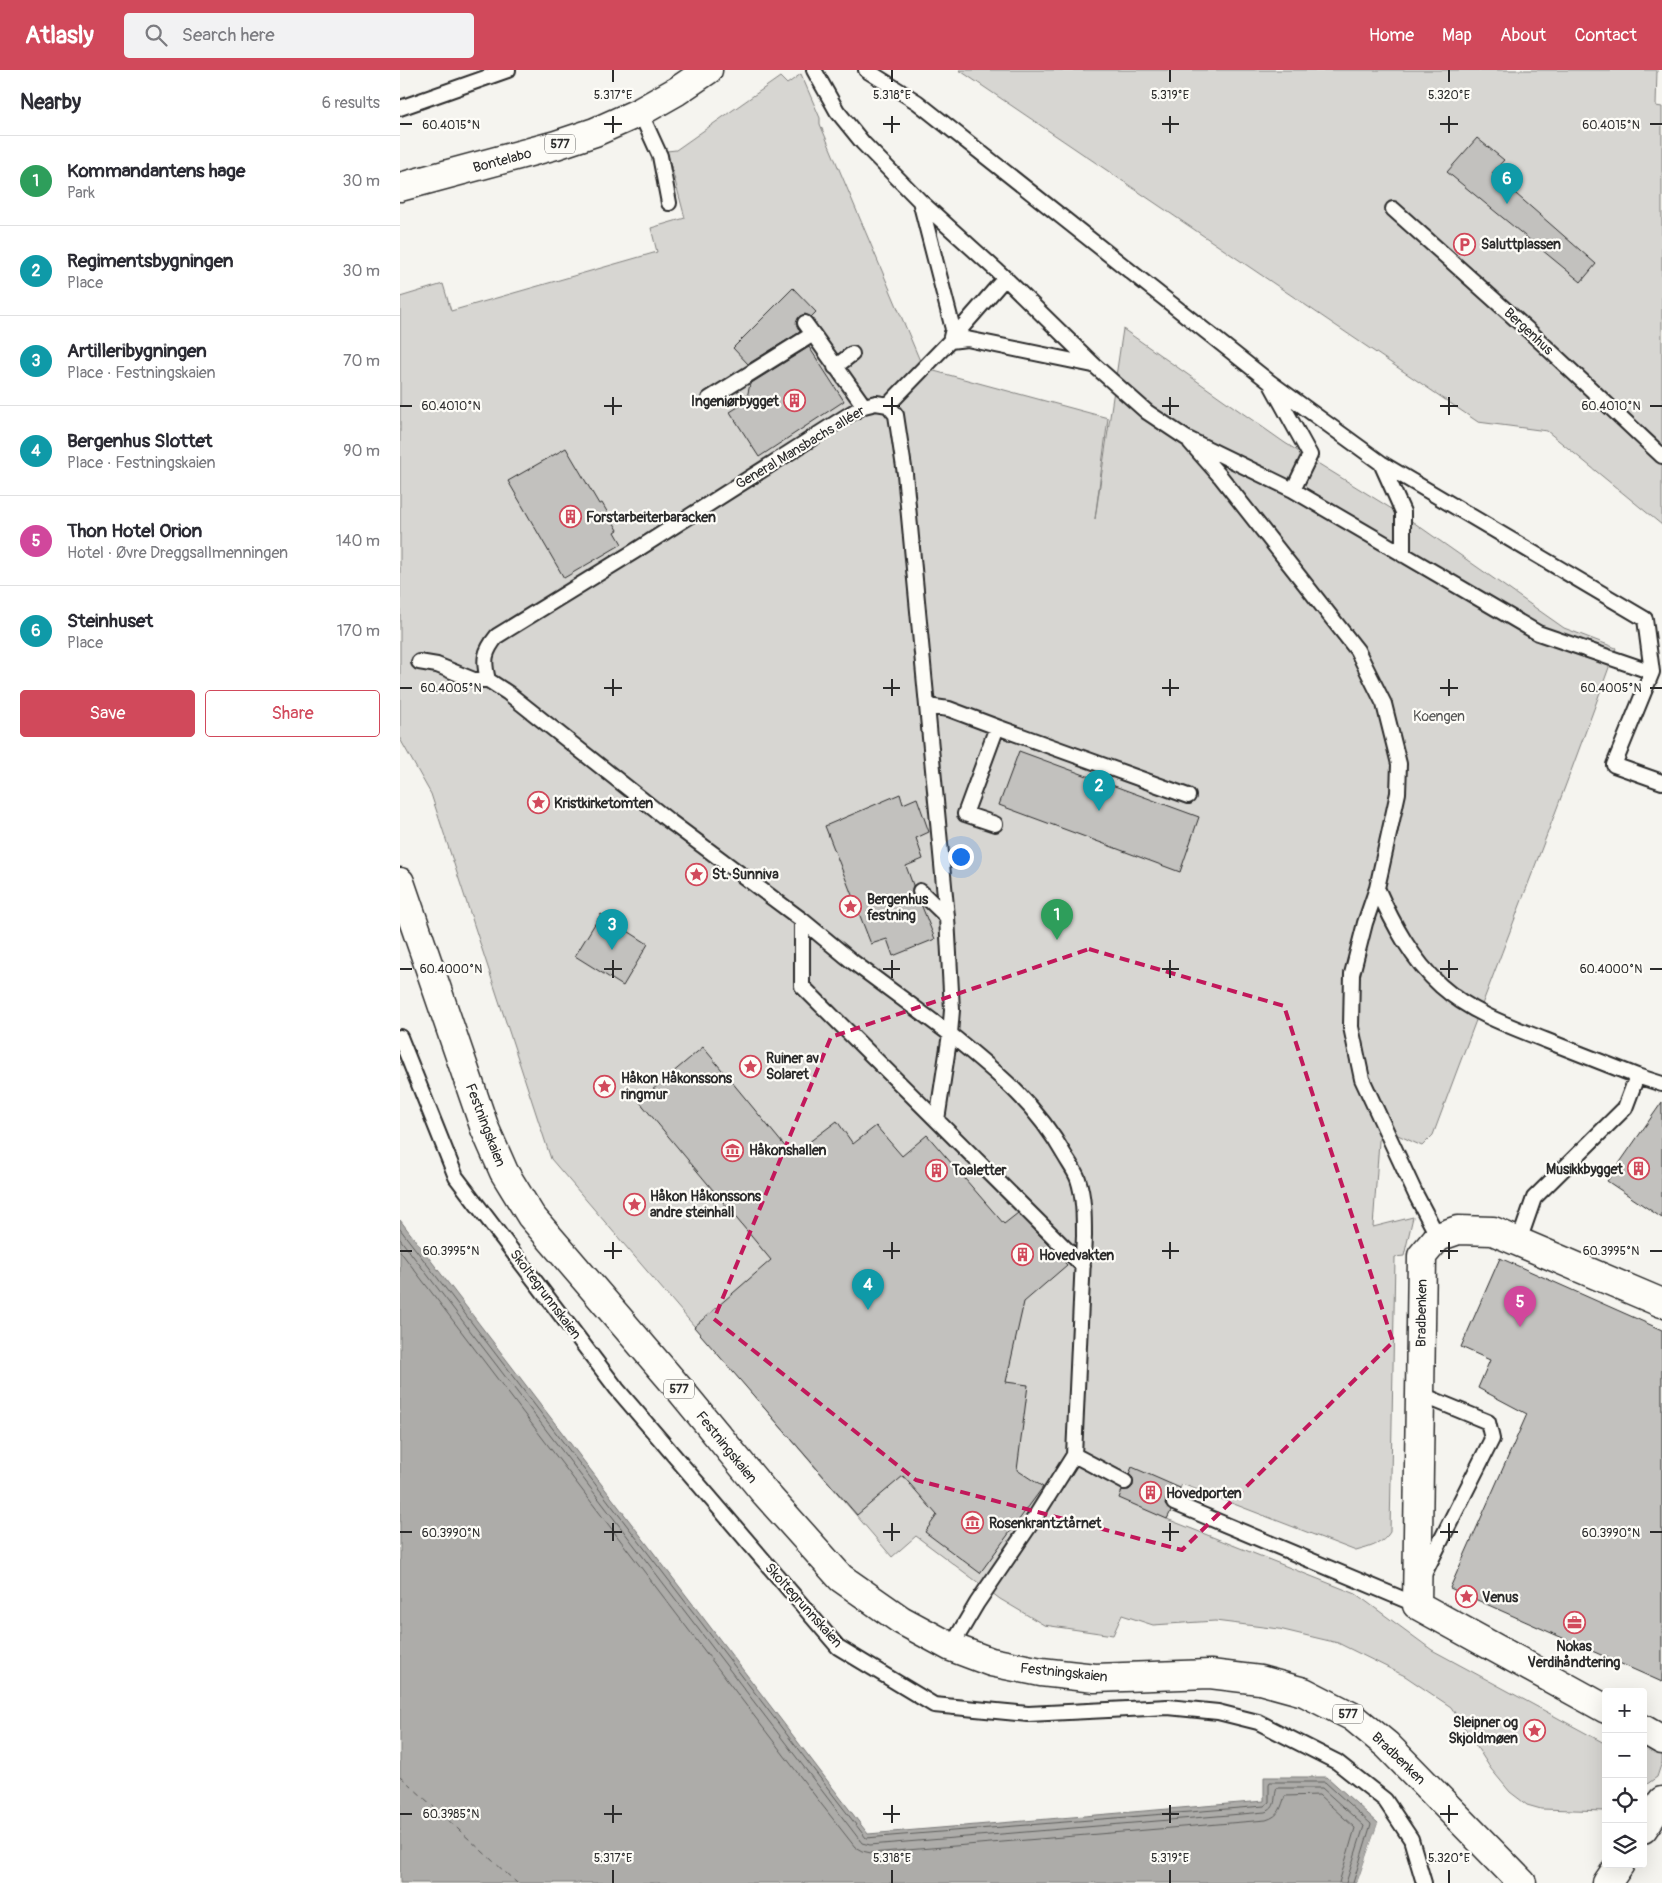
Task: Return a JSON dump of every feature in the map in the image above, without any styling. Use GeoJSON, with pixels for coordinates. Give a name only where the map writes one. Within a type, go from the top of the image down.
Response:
{"type":"FeatureCollection","features":[{"type":"Feature","properties":{"kind":"main road","name":"Bontelabo"},"geometry":{"type":"LineString","coordinates":[[400,187],[556,145],[595,132],[640,112],[678,91],[708,70]]}},
{"type":"Feature","properties":{"kind":"main road","name":"Festningskaien"},"geometry":{"type":"LineString","coordinates":[[400,882],[485,1129],[504,1172],[531,1216],[681,1391],[765,1493],[841,1578],[901,1620],[951,1647],[991,1662],[1041,1672],[1095,1678],[1157,1676]]}},
{"type":"Feature","properties":{"kind":"main road"},"geometry":{"type":"LineString","coordinates":[[1438,1237],[1458,1230],[1493,1231],[1662,1302]]}},
{"type":"Feature","properties":{"kind":"main road","name":"Bradbenken"},"geometry":{"type":"LineString","coordinates":[[1417,1596],[1422,1256],[1438,1237]]}},
{"type":"Feature","properties":{"kind":"main road"},"geometry":{"type":"LineString","coordinates":[[1417,1596],[1602,1707]]}},
{"type":"Feature","properties":{"kind":"main road","name":"Bradbenken"},"geometry":{"type":"LineString","coordinates":[[1157,1676],[1210,1674],[1260,1680],[1304,1692],[1353,1717],[1387,1744],[1522,1883]]}},
{"type":"Feature","properties":{"kind":"main road"},"geometry":{"type":"LineString","coordinates":[[1647,1731],[1662,1740]]}},
{"type":"Feature","properties":{"kind":"main road"},"geometry":{"type":"LineString","coordinates":[[1647,1823],[1662,1800]]}},
{"type":"Feature","properties":{"kind":"main road"},"geometry":{"type":"LineString","coordinates":[[1607,1883],[1617,1868]]}},
{"type":"Feature","properties":{"kind":"lane"},"geometry":{"type":"LineString","coordinates":[[400,108],[508,70]]}},
{"type":"Feature","properties":{"kind":"lane"},"geometry":{"type":"LineString","coordinates":[[814,70],[837,111],[863,143],[920,201],[1005,278],[1094,365],[1147,412],[1186,438],[1294,490],[1538,634],[1652,672]]}},
{"type":"Feature","properties":{"kind":"lane"},"geometry":{"type":"LineString","coordinates":[[866,70],[917,102],[1271,383],[1381,463],[1645,619],[1652,672],[1614,765],[1662,782]]}},
{"type":"Feature","properties":{"kind":"lane"},"geometry":{"type":"LineString","coordinates":[[640,112],[660,156],[669,203]]}},
{"type":"Feature","properties":{"kind":"lane"},"geometry":{"type":"LineString","coordinates":[[920,201],[953,329],[950,341]]}},
{"type":"Feature","properties":{"kind":"lane","name":"Bergenhus"},"geometry":{"type":"LineString","coordinates":[[1393,209],[1528,330],[1662,456]]}},
{"type":"Feature","properties":{"kind":"lane"},"geometry":{"type":"LineString","coordinates":[[937,1120],[952,1010],[947,917],[904,474],[896,415],[888,405],[950,341],[1005,278]]}},
{"type":"Feature","properties":{"kind":"lane"},"geometry":{"type":"LineString","coordinates":[[709,399],[809,328],[864,406]]}},
{"type":"Feature","properties":{"kind":"lane"},"geometry":{"type":"LineString","coordinates":[[950,341],[967,340],[1094,365]]}},
{"type":"Feature","properties":{"kind":"lane"},"geometry":{"type":"LineString","coordinates":[[836,366],[852,354]]}},
{"type":"Feature","properties":{"kind":"lane"},"geometry":{"type":"LineString","coordinates":[[1271,383],[1310,456],[1294,490]]}},
{"type":"Feature","properties":{"kind":"lane","name":"General Mansbachs alléer"},"geometry":{"type":"LineString","coordinates":[[488,680],[484,664],[488,648],[497,636],[864,406],[876,402],[888,405]]}},
{"type":"Feature","properties":{"kind":"lane"},"geometry":{"type":"LineString","coordinates":[[1186,438],[1220,476],[1357,650],[1384,704],[1399,764],[1398,793],[1377,888],[1365,923],[1352,974],[1352,1026],[1362,1080],[1416,1195],[1438,1237]]}},
{"type":"Feature","properties":{"kind":"lane"},"geometry":{"type":"LineString","coordinates":[[1381,463],[1403,512],[1403,555]]}},
{"type":"Feature","properties":{"kind":"lane"},"geometry":{"type":"LineString","coordinates":[[420,662],[437,665],[474,680],[488,680],[508,693],[668,820],[950,1034],[997,1073],[1031,1106],[1057,1142],[1078,1179],[1083,1206],[1083,1266],[1074,1455],[1030,1525],[968,1616],[951,1647]]}},
{"type":"Feature","properties":{"kind":"lane"},"geometry":{"type":"LineString","coordinates":[[927,706],[948,709],[1188,796]]}},
{"type":"Feature","properties":{"kind":"lane"},"geometry":{"type":"LineString","coordinates":[[995,824],[965,814],[997,728]]}},
{"type":"Feature","properties":{"kind":"lane"},"geometry":{"type":"LineString","coordinates":[[1377,888],[1390,918],[1415,957],[1441,986],[1469,1007],[1510,1026],[1662,1084]]}},
{"type":"Feature","properties":{"kind":"lane"},"geometry":{"type":"LineString","coordinates":[[920,891],[947,917]]}},
{"type":"Feature","properties":{"kind":"lane"},"geometry":{"type":"LineString","coordinates":[[802,920],[802,986],[1083,1266]]}},
{"type":"Feature","properties":{"kind":"lane","name":"Skoltegrunnskaien"},"geometry":{"type":"LineString","coordinates":[[400,1037],[456,1177],[617,1389],[838,1646],[934,1704],[1028,1714],[1168,1707],[1218,1712],[1258,1722],[1337,1762],[1385,1800],[1411,1839],[1424,1883]]}},
{"type":"Feature","properties":{"kind":"lane"},"geometry":{"type":"LineString","coordinates":[[1519,1241],[1534,1198],[1625,1108],[1637,1076]]}},
{"type":"Feature","properties":{"kind":"lane"},"geometry":{"type":"LineString","coordinates":[[1174,1503],[1417,1596],[1492,1439],[1488,1422],[1420,1394]]}},
{"type":"Feature","properties":{"kind":"lane"},"geometry":{"type":"LineString","coordinates":[[1074,1455],[1126,1482]]}},
{"type":"Feature","properties":{"kind":"highlighted area"},"geometry":{"type":"Polygon","coordinates":[[[1089,949],[1284,1006],[1393,1342],[1182,1550],[916,1480],[714,1319],[831,1037],[1089,949]]]}},
{"type":"Feature","properties":{"kind":"green space"},"geometry":{"type":"Polygon","coordinates":[[[959,70],[1657,70],[1656,106],[1662,107],[1662,525],[1547,431],[1478,422],[959,70]]]}},
{"type":"Feature","properties":{"kind":"green space","name":"Bergenhus festning"},"geometry":{"type":"Polygon","coordinates":[[[801,74],[820,118],[820,124],[923,368],[1108,418],[1095,519],[1123,329],[1285,443],[1413,522],[1564,628],[1616,648],[1433,1135],[1422,1146],[1380,1127],[1373,1227],[1413,1217],[1404,1256],[1395,1257],[1390,1532],[1380,1542],[1356,1551],[1182,1484],[1167,1519],[1356,1594],[1432,1650],[1602,1742],[1602,1811],[1541,1809],[1527,1805],[1510,1792],[1491,1769],[1451,1707],[1405,1676],[1338,1643],[1279,1629],[1215,1621],[1153,1625],[1122,1615],[1113,1635],[1044,1625],[1000,1599],[916,1536],[892,1557],[551,1159],[431,794],[400,739],[400,297],[443,284],[451,311],[657,252],[651,228],[685,218],[667,151],[676,150],[780,77],[787,84],[801,74]]]}},
{"type":"Feature","properties":{"kind":"green space"},"geometry":{"type":"Polygon","coordinates":[[[1647,1731],[1662,1740],[1662,1762],[1657,1777],[1647,1784],[1647,1731]]]}},
{"type":"Feature","properties":{"kind":"water"},"geometry":{"type":"Polygon","coordinates":[[[400,1220],[868,1834],[1264,1801],[1264,1777],[1327,1777],[1378,1823],[1357,1883],[400,1883],[400,1220]]]}},
{"type":"Feature","properties":{"kind":"pier"},"geometry":{"type":"Polygon","coordinates":[[[1378,1823],[1380,1825],[1360,1883],[1357,1883],[1378,1823]]]}},
{"type":"Feature","properties":{"kind":"building"},"geometry":{"type":"Polygon","coordinates":[[[1477,138],[1504,160],[1492,173],[1596,264],[1581,282],[1447,172],[1477,138]]]}},
{"type":"Feature","properties":{"kind":"building"},"geometry":{"type":"Polygon","coordinates":[[[793,288],[816,312],[811,317],[805,314],[800,316],[796,323],[800,332],[748,364],[733,348],[793,288]]]}},
{"type":"Feature","properties":{"kind":"building","name":"Ingeniørbygget"},"geometry":{"type":"Polygon","coordinates":[[[809,347],[844,401],[759,457],[730,412],[746,402],[750,384],[809,347]]]}},
{"type":"Feature","properties":{"kind":"building","name":"Forstarbeiterbaracken"},"geometry":{"type":"Polygon","coordinates":[[[566,448],[599,504],[602,503],[618,530],[615,532],[622,544],[564,578],[508,481],[566,448]]]}},
{"type":"Feature","properties":{"kind":"building"},"geometry":{"type":"Polygon","coordinates":[[[1019,751],[1199,817],[1180,872],[999,805],[1019,751]]]}},
{"type":"Feature","properties":{"kind":"building"},"geometry":{"type":"Polygon","coordinates":[[[900,794],[903,804],[917,798],[929,832],[916,838],[923,859],[906,866],[913,885],[912,894],[921,904],[935,939],[893,956],[887,939],[871,944],[825,826],[900,794]]]}},
{"type":"Feature","properties":{"kind":"building"},"geometry":{"type":"Polygon","coordinates":[[[601,914],[648,944],[623,986],[575,956],[601,914]]]}},
{"type":"Feature","properties":{"kind":"building"},"geometry":{"type":"Polygon","coordinates":[[[703,1047],[792,1155],[837,1121],[853,1144],[876,1126],[902,1156],[927,1135],[1004,1224],[1018,1213],[1067,1265],[1024,1302],[1006,1382],[1028,1385],[1017,1470],[1043,1487],[980,1573],[925,1532],[937,1515],[903,1476],[857,1515],[694,1327],[771,1260],[639,1101],[703,1047]]]}},
{"type":"Feature","properties":{"kind":"building","name":"Musikkbygget"},"geometry":{"type":"Polygon","coordinates":[[[1662,1102],[1662,1218],[1607,1181],[1662,1102]]]}},
{"type":"Feature","properties":{"kind":"building"},"geometry":{"type":"Polygon","coordinates":[[[1500,1258],[1662,1330],[1662,1682],[1450,1588],[1527,1414],[1478,1388],[1490,1360],[1461,1347],[1500,1258]]]}},
{"type":"Feature","properties":{"kind":"building","name":"Hovedporten"},"geometry":{"type":"Polygon","coordinates":[[[1132,1467],[1180,1488],[1177,1495],[1172,1494],[1166,1499],[1165,1505],[1171,1511],[1167,1519],[1119,1498],[1122,1490],[1129,1490],[1133,1486],[1133,1478],[1129,1474],[1132,1467]]]}},
{"type":"Feature","properties":{"kind":"ferry route"},"geometry":{"type":"LineString","coordinates":[[400,1776],[517,1883]]}},
{"type":"Feature","properties":{"kind":"place","name":"Steinhuset"},"geometry":{"type":"Point","coordinates":[1507,204]}},
{"type":"Feature","properties":{"kind":"place","name":"Saluttplassen"},"geometry":{"type":"Point","coordinates":[1465,244]}},
{"type":"Feature","properties":{"kind":"place","name":"Ingeniørbygget"},"geometry":{"type":"Point","coordinates":[795,401]}},
{"type":"Feature","properties":{"kind":"place","name":"Forstarbeiterbaracken"},"geometry":{"type":"Point","coordinates":[570,517]}},
{"type":"Feature","properties":{"kind":"place","name":"Kristkirketomten"},"geometry":{"type":"Point","coordinates":[538,803]}},
{"type":"Feature","properties":{"kind":"place","name":"Regimentsbygningen"},"geometry":{"type":"Point","coordinates":[1099,811]}},
{"type":"Feature","properties":{"kind":"place","name":"St. Sunniva"},"geometry":{"type":"Point","coordinates":[696,874]}},
{"type":"Feature","properties":{"kind":"place","name":"Bergenhus festning"},"geometry":{"type":"Point","coordinates":[851,907]}},
{"type":"Feature","properties":{"kind":"place","name":"Kommandantens hage"},"geometry":{"type":"Point","coordinates":[1057,940]}},
{"type":"Feature","properties":{"kind":"place","name":"Artilleribygningen"},"geometry":{"type":"Point","coordinates":[612,950]}},
{"type":"Feature","properties":{"kind":"place","name":"Ruiner av Solaret"},"geometry":{"type":"Point","coordinates":[750,1066]}},
{"type":"Feature","properties":{"kind":"place","name":"Håkon Håkonssons ringmur"},"geometry":{"type":"Point","coordinates":[605,1086]}},
{"type":"Feature","properties":{"kind":"place","name":"Håkonshallen"},"geometry":{"type":"Point","coordinates":[733,1150]}},
{"type":"Feature","properties":{"kind":"place","name":"Musikkbygget"},"geometry":{"type":"Point","coordinates":[1639,1169]}},
{"type":"Feature","properties":{"kind":"place","name":"Toaletter"},"geometry":{"type":"Point","coordinates":[936,1170]}},
{"type":"Feature","properties":{"kind":"place","name":"Håkon Håkonssons andre steinhall"},"geometry":{"type":"Point","coordinates":[634,1204]}},
{"type":"Feature","properties":{"kind":"place","name":"Hovedvakten"},"geometry":{"type":"Point","coordinates":[1023,1255]}},
{"type":"Feature","properties":{"kind":"place","name":"Bergenhus Slottet"},"geometry":{"type":"Point","coordinates":[868,1310]}},
{"type":"Feature","properties":{"kind":"place","name":"Thon Hotel Orion"},"geometry":{"type":"Point","coordinates":[1520,1327]}},
{"type":"Feature","properties":{"kind":"place","name":"Hovedporten"},"geometry":{"type":"Point","coordinates":[1150,1493]}},
{"type":"Feature","properties":{"kind":"place","name":"Rosenkrantztårnet"},"geometry":{"type":"Point","coordinates":[973,1523]}},
{"type":"Feature","properties":{"kind":"place","name":"Venus"},"geometry":{"type":"Point","coordinates":[1466,1597]}},
{"type":"Feature","properties":{"kind":"place","name":"Nokas Verdihåndtering"},"geometry":{"type":"Point","coordinates":[1574,1623]}},
{"type":"Feature","properties":{"kind":"place","name":"Sleipner og Skjoldmøen"},"geometry":{"type":"Point","coordinates":[1534,1730]}},
{"type":"Feature","properties":{"kind":"park label","name":"Koengen"},"geometry":{"type":"Point","coordinates":[1439,716]}}]}
